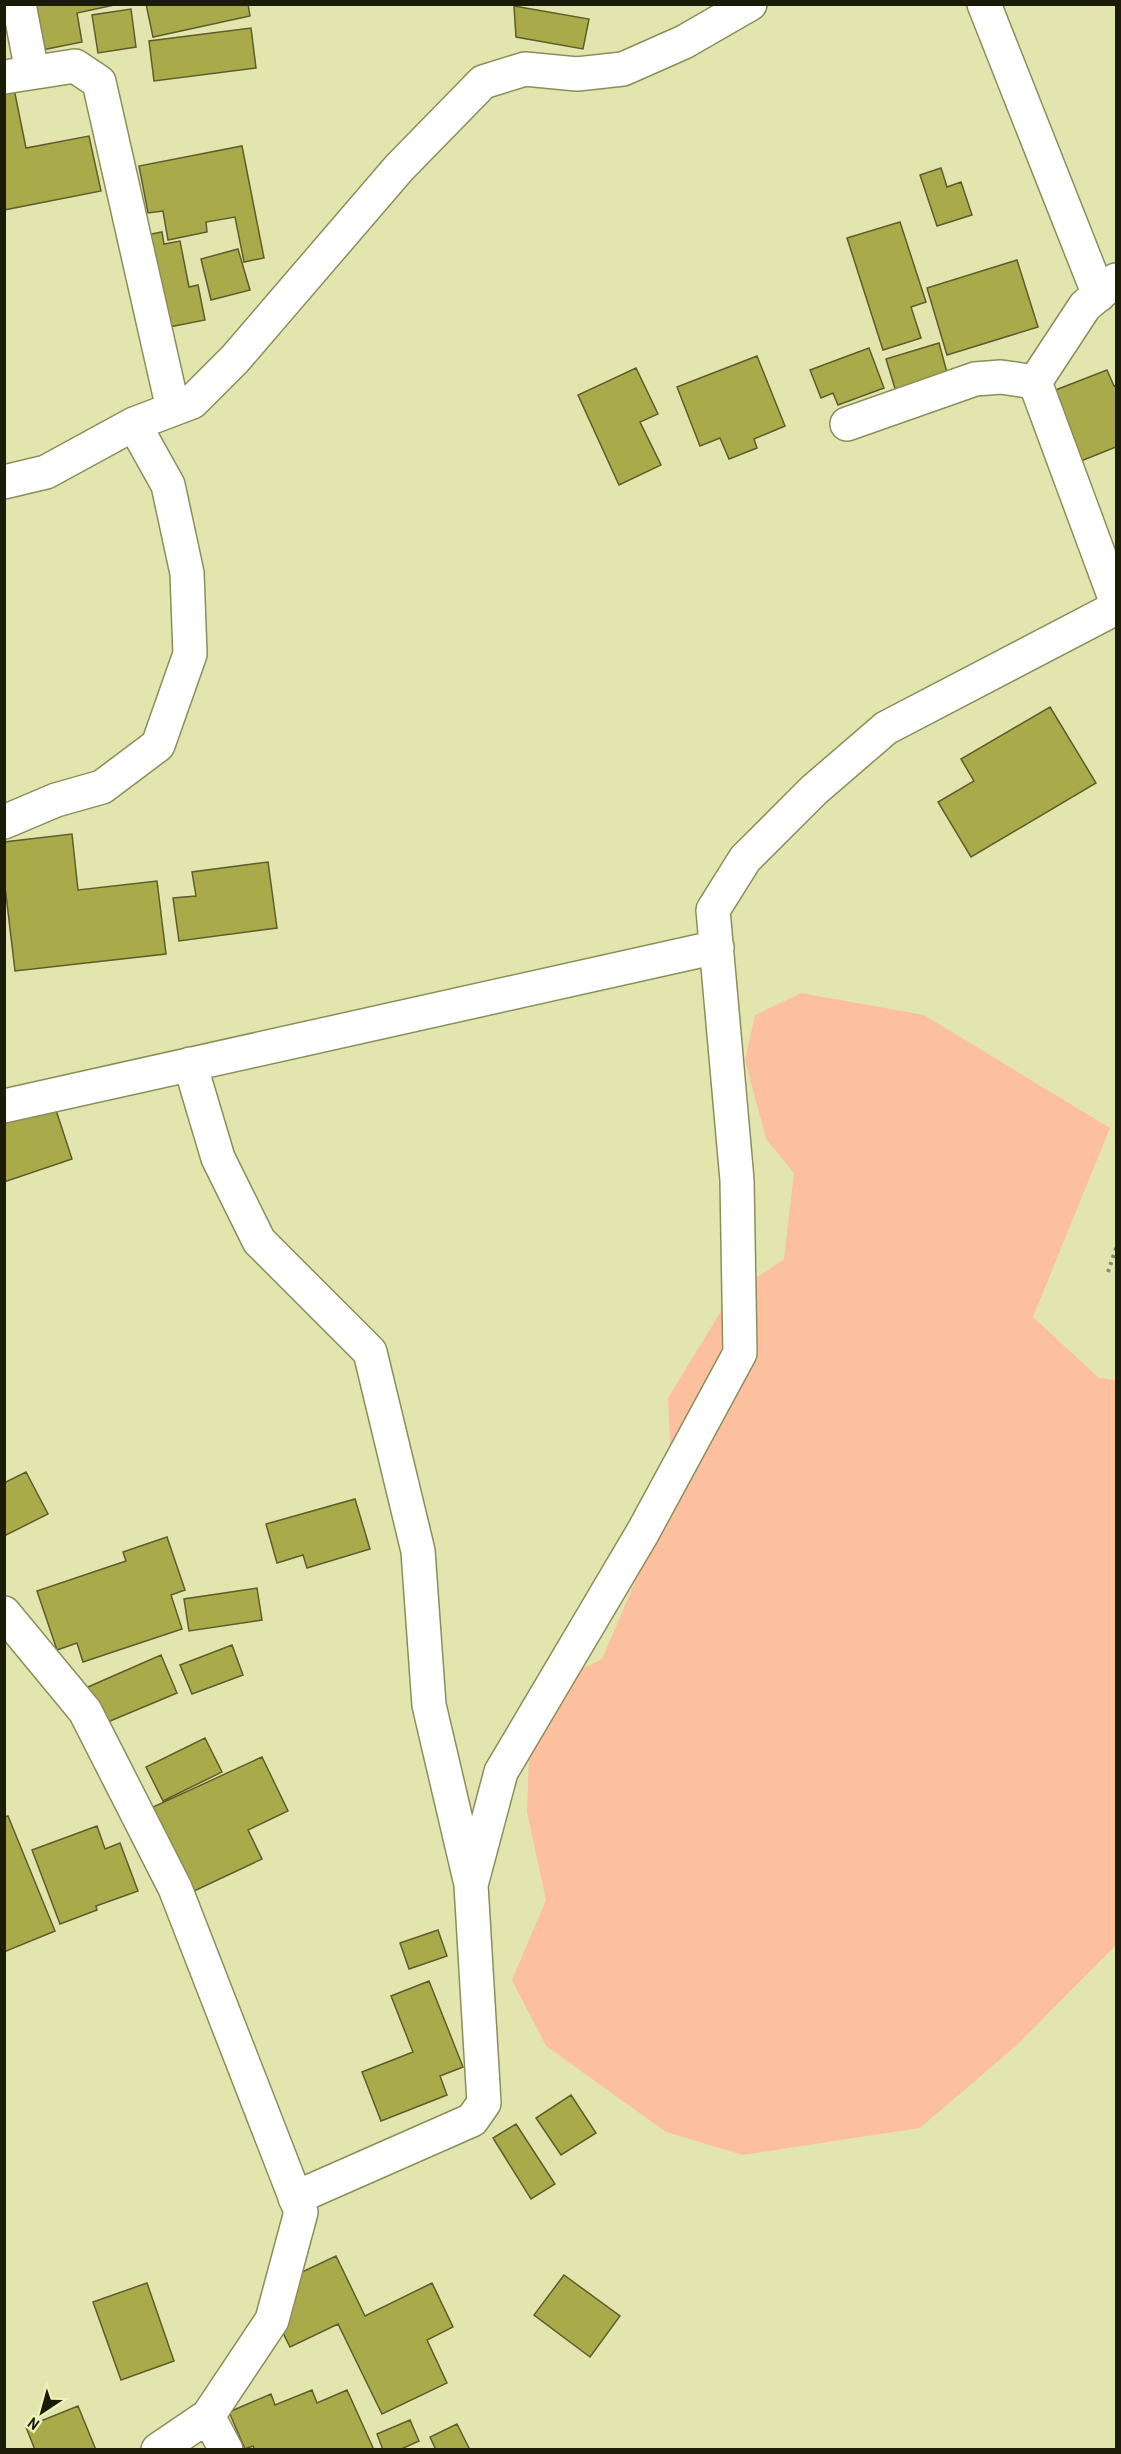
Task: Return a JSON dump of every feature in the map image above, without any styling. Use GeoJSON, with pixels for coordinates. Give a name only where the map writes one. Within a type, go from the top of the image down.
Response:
{"type":"FeatureCollection","features":[{"type":"Feature","properties":{"kind":"street"},"geometry":{"type":"LineString","coordinates":[[19,4],[18,75],[75,66],[99,82],[173,409]]}},
{"type":"Feature","properties":{"kind":"street"},"geometry":{"type":"LineString","coordinates":[[4,482],[46,472],[134,424],[192,402],[235,359],[399,168],[483,82],[525,69],[578,74],[623,69],[684,42],[750,4]]}},
{"type":"Feature","properties":{"kind":"street"},"geometry":{"type":"LineString","coordinates":[[984,4],[1108,288],[1085,306],[1035,382]]}},
{"type":"Feature","properties":{"kind":"street"},"geometry":{"type":"LineString","coordinates":[[847,424],[975,379],[1001,377],[1035,382]]}},
{"type":"Feature","properties":{"kind":"street"},"geometry":{"type":"LineString","coordinates":[[1035,382],[1116,601]]}},
{"type":"Feature","properties":{"kind":"street"},"geometry":{"type":"LineString","coordinates":[[4,822],[56,800],[102,787],[158,745],[190,654],[187,573],[168,485],[134,424]]}},
{"type":"Feature","properties":{"kind":"street"},"geometry":{"type":"LineString","coordinates":[[471,1885],[501,1772],[643,1532],[740,1353],[737,1180],[713,910],[745,859],[814,790],[886,728],[1116,608]]}},
{"type":"Feature","properties":{"kind":"street"},"geometry":{"type":"LineString","coordinates":[[4,1106],[717,947]]}},
{"type":"Feature","properties":{"kind":"street"},"geometry":{"type":"LineString","coordinates":[[190,1064],[218,1158],[259,1242],[370,1352],[418,1551],[429,1705],[471,1885],[484,2103],[472,2120],[295,2198]]}},
{"type":"Feature","properties":{"kind":"street"},"geometry":{"type":"LineString","coordinates":[[4,1613],[85,1711],[175,1888],[301,2212],[272,2320],[208,2416],[158,2450]]}},
{"type":"Feature","properties":{"kind":"street"},"geometry":{"type":"LineString","coordinates":[[208,2416],[226,2450]]}},
{"type":"Feature","properties":{"kind":"path"},"geometry":{"type":"LineString","coordinates":[[1108,1272],[1116,1248]]}},
{"type":"Feature","properties":{"kind":"shaded area"},"geometry":{"type":"Polygon","coordinates":[[[801,993],[924,1015],[1110,1128],[1033,1317],[1099,1378],[1116,1380],[1116,1945],[1017,2045],[920,2128],[743,2155],[666,2132],[546,2046],[512,1980],[546,1900],[527,1812],[530,1732],[560,1680],[602,1659],[641,1568],[672,1490],[668,1398],[731,1295],[784,1259],[794,1173],[766,1139],[745,1060],[755,1015],[801,993]]]}},
{"type":"Feature","properties":{"kind":"building"},"geometry":{"type":"Polygon","coordinates":[[[27,4],[119,4],[77,13],[82,42],[37,51],[27,4]]]}},
{"type":"Feature","properties":{"kind":"building"},"geometry":{"type":"Polygon","coordinates":[[[146,4],[248,4],[250,16],[153,37],[146,4]]]}},
{"type":"Feature","properties":{"kind":"building"},"geometry":{"type":"Polygon","coordinates":[[[514,6],[589,19],[583,49],[516,37],[514,6]]]}},
{"type":"Feature","properties":{"kind":"building"},"geometry":{"type":"Polygon","coordinates":[[[131,9],[136,47],[98,53],[92,15],[131,9]]]}},
{"type":"Feature","properties":{"kind":"building"},"geometry":{"type":"Polygon","coordinates":[[[251,28],[256,68],[154,81],[149,41],[251,28]]]}},
{"type":"Feature","properties":{"kind":"building"},"geometry":{"type":"Polygon","coordinates":[[[13,84],[26,148],[89,136],[101,191],[4,210],[4,85],[13,84]]]}},
{"type":"Feature","properties":{"kind":"building"},"geometry":{"type":"Polygon","coordinates":[[[242,146],[264,258],[244,262],[235,217],[206,222],[207,232],[168,240],[163,211],[148,213],[139,166],[242,146]]]}},
{"type":"Feature","properties":{"kind":"building"},"geometry":{"type":"Polygon","coordinates":[[[941,168],[947,187],[961,182],[972,215],[937,226],[920,175],[941,168]]]}},
{"type":"Feature","properties":{"kind":"building"},"geometry":{"type":"Polygon","coordinates":[[[900,222],[926,302],[911,307],[921,338],[883,350],[847,238],[900,222]]]}},
{"type":"Feature","properties":{"kind":"building"},"geometry":{"type":"Polygon","coordinates":[[[162,232],[164,244],[180,241],[189,287],[198,285],[205,320],[164,328],[146,235],[162,232]]]}},
{"type":"Feature","properties":{"kind":"building"},"geometry":{"type":"Polygon","coordinates":[[[238,249],[250,290],[211,300],[201,259],[238,249]]]}},
{"type":"Feature","properties":{"kind":"building"},"geometry":{"type":"Polygon","coordinates":[[[1017,260],[1038,327],[947,355],[927,288],[1017,260]]]}},
{"type":"Feature","properties":{"kind":"building"},"geometry":{"type":"Polygon","coordinates":[[[939,343],[949,380],[897,395],[886,359],[939,343]]]}},
{"type":"Feature","properties":{"kind":"building"},"geometry":{"type":"Polygon","coordinates":[[[869,348],[884,388],[838,405],[833,393],[821,398],[810,370],[869,348]]]}},
{"type":"Feature","properties":{"kind":"building"},"geometry":{"type":"Polygon","coordinates":[[[757,356],[785,426],[754,439],[757,448],[729,459],[720,438],[700,446],[677,387],[757,356]]]}},
{"type":"Feature","properties":{"kind":"building"},"geometry":{"type":"Polygon","coordinates":[[[636,368],[658,414],[640,422],[661,465],[619,485],[578,395],[636,368]]]}},
{"type":"Feature","properties":{"kind":"building"},"geometry":{"type":"Polygon","coordinates":[[[1107,370],[1114,386],[1116,385],[1116,447],[1081,461],[1053,391],[1107,370]]]}},
{"type":"Feature","properties":{"kind":"building"},"geometry":{"type":"Polygon","coordinates":[[[1050,707],[1096,783],[971,857],[938,802],[974,781],[961,759],[1050,707]]]}},
{"type":"Feature","properties":{"kind":"building"},"geometry":{"type":"Polygon","coordinates":[[[72,834],[78,890],[157,881],[166,954],[15,971],[4,878],[4,842],[72,834]]]}},
{"type":"Feature","properties":{"kind":"building"},"geometry":{"type":"Polygon","coordinates":[[[268,862],[277,928],[179,941],[173,898],[196,896],[192,872],[268,862]]]}},
{"type":"Feature","properties":{"kind":"building"},"geometry":{"type":"Polygon","coordinates":[[[55,1107],[72,1159],[4,1182],[4,1123],[55,1107]]]}},
{"type":"Feature","properties":{"kind":"building"},"geometry":{"type":"Polygon","coordinates":[[[26,1472],[48,1514],[4,1536],[4,1483],[26,1472]]]}},
{"type":"Feature","properties":{"kind":"building"},"geometry":{"type":"Polygon","coordinates":[[[355,1499],[370,1549],[307,1568],[303,1555],[277,1563],[266,1524],[355,1499]]]}},
{"type":"Feature","properties":{"kind":"building"},"geometry":{"type":"Polygon","coordinates":[[[167,1537],[185,1590],[171,1595],[182,1629],[83,1662],[77,1643],[57,1650],[37,1591],[126,1561],[123,1552],[167,1537]]]}},
{"type":"Feature","properties":{"kind":"building"},"geometry":{"type":"Polygon","coordinates":[[[257,1588],[262,1620],[189,1631],[184,1599],[257,1588]]]}},
{"type":"Feature","properties":{"kind":"building"},"geometry":{"type":"Polygon","coordinates":[[[232,1645],[243,1675],[192,1694],[180,1665],[232,1645]]]}},
{"type":"Feature","properties":{"kind":"building"},"geometry":{"type":"Polygon","coordinates":[[[161,1655],[177,1693],[103,1724],[88,1687],[161,1655]]]}},
{"type":"Feature","properties":{"kind":"building"},"geometry":{"type":"Polygon","coordinates":[[[205,1738],[222,1772],[163,1801],[146,1767],[205,1738]]]}},
{"type":"Feature","properties":{"kind":"building"},"geometry":{"type":"Polygon","coordinates":[[[262,1757],[288,1811],[248,1830],[262,1859],[192,1892],[153,1807],[262,1757]]]}},
{"type":"Feature","properties":{"kind":"building"},"geometry":{"type":"Polygon","coordinates":[[[8,1816],[55,1931],[4,1952],[4,1817],[8,1816]]]}},
{"type":"Feature","properties":{"kind":"building"},"geometry":{"type":"Polygon","coordinates":[[[97,1826],[105,1849],[120,1843],[138,1891],[96,1906],[97,1910],[60,1924],[32,1850],[97,1826]]]}},
{"type":"Feature","properties":{"kind":"building"},"geometry":{"type":"Polygon","coordinates":[[[438,1930],[447,1956],[409,1969],[400,1943],[438,1930]]]}},
{"type":"Feature","properties":{"kind":"building"},"geometry":{"type":"Polygon","coordinates":[[[429,1981],[463,2067],[440,2076],[447,2095],[381,2121],[362,2072],[413,2052],[391,1996],[429,1981]]]}},
{"type":"Feature","properties":{"kind":"building"},"geometry":{"type":"Polygon","coordinates":[[[571,2095],[596,2133],[561,2155],[536,2118],[571,2095]]]}},
{"type":"Feature","properties":{"kind":"building"},"geometry":{"type":"Polygon","coordinates":[[[516,2124],[555,2184],[531,2199],[493,2138],[516,2124]]]}},
{"type":"Feature","properties":{"kind":"building"},"geometry":{"type":"Polygon","coordinates":[[[336,2256],[365,2316],[432,2283],[453,2327],[427,2340],[447,2383],[382,2414],[338,2324],[290,2347],[283,2333],[302,2272],[336,2256]]]}},
{"type":"Feature","properties":{"kind":"building"},"geometry":{"type":"Polygon","coordinates":[[[564,2275],[620,2316],[590,2357],[534,2315],[564,2275]]]}},
{"type":"Feature","properties":{"kind":"building"},"geometry":{"type":"Polygon","coordinates":[[[147,2283],[174,2361],[121,2380],[93,2302],[147,2283]]]}},
{"type":"Feature","properties":{"kind":"building"},"geometry":{"type":"Polygon","coordinates":[[[312,2390],[317,2403],[347,2390],[374,2450],[255,2450],[253,2446],[245,2449],[229,2412],[271,2394],[275,2405],[312,2390]]]}},
{"type":"Feature","properties":{"kind":"building"},"geometry":{"type":"Polygon","coordinates":[[[78,2406],[96,2450],[35,2450],[26,2427],[78,2406]]]}},
{"type":"Feature","properties":{"kind":"building"},"geometry":{"type":"Polygon","coordinates":[[[410,2420],[419,2441],[399,2450],[383,2450],[377,2434],[410,2420]]]}},
{"type":"Feature","properties":{"kind":"building"},"geometry":{"type":"Polygon","coordinates":[[[457,2424],[470,2450],[436,2450],[430,2437],[457,2424]]]}}]}
